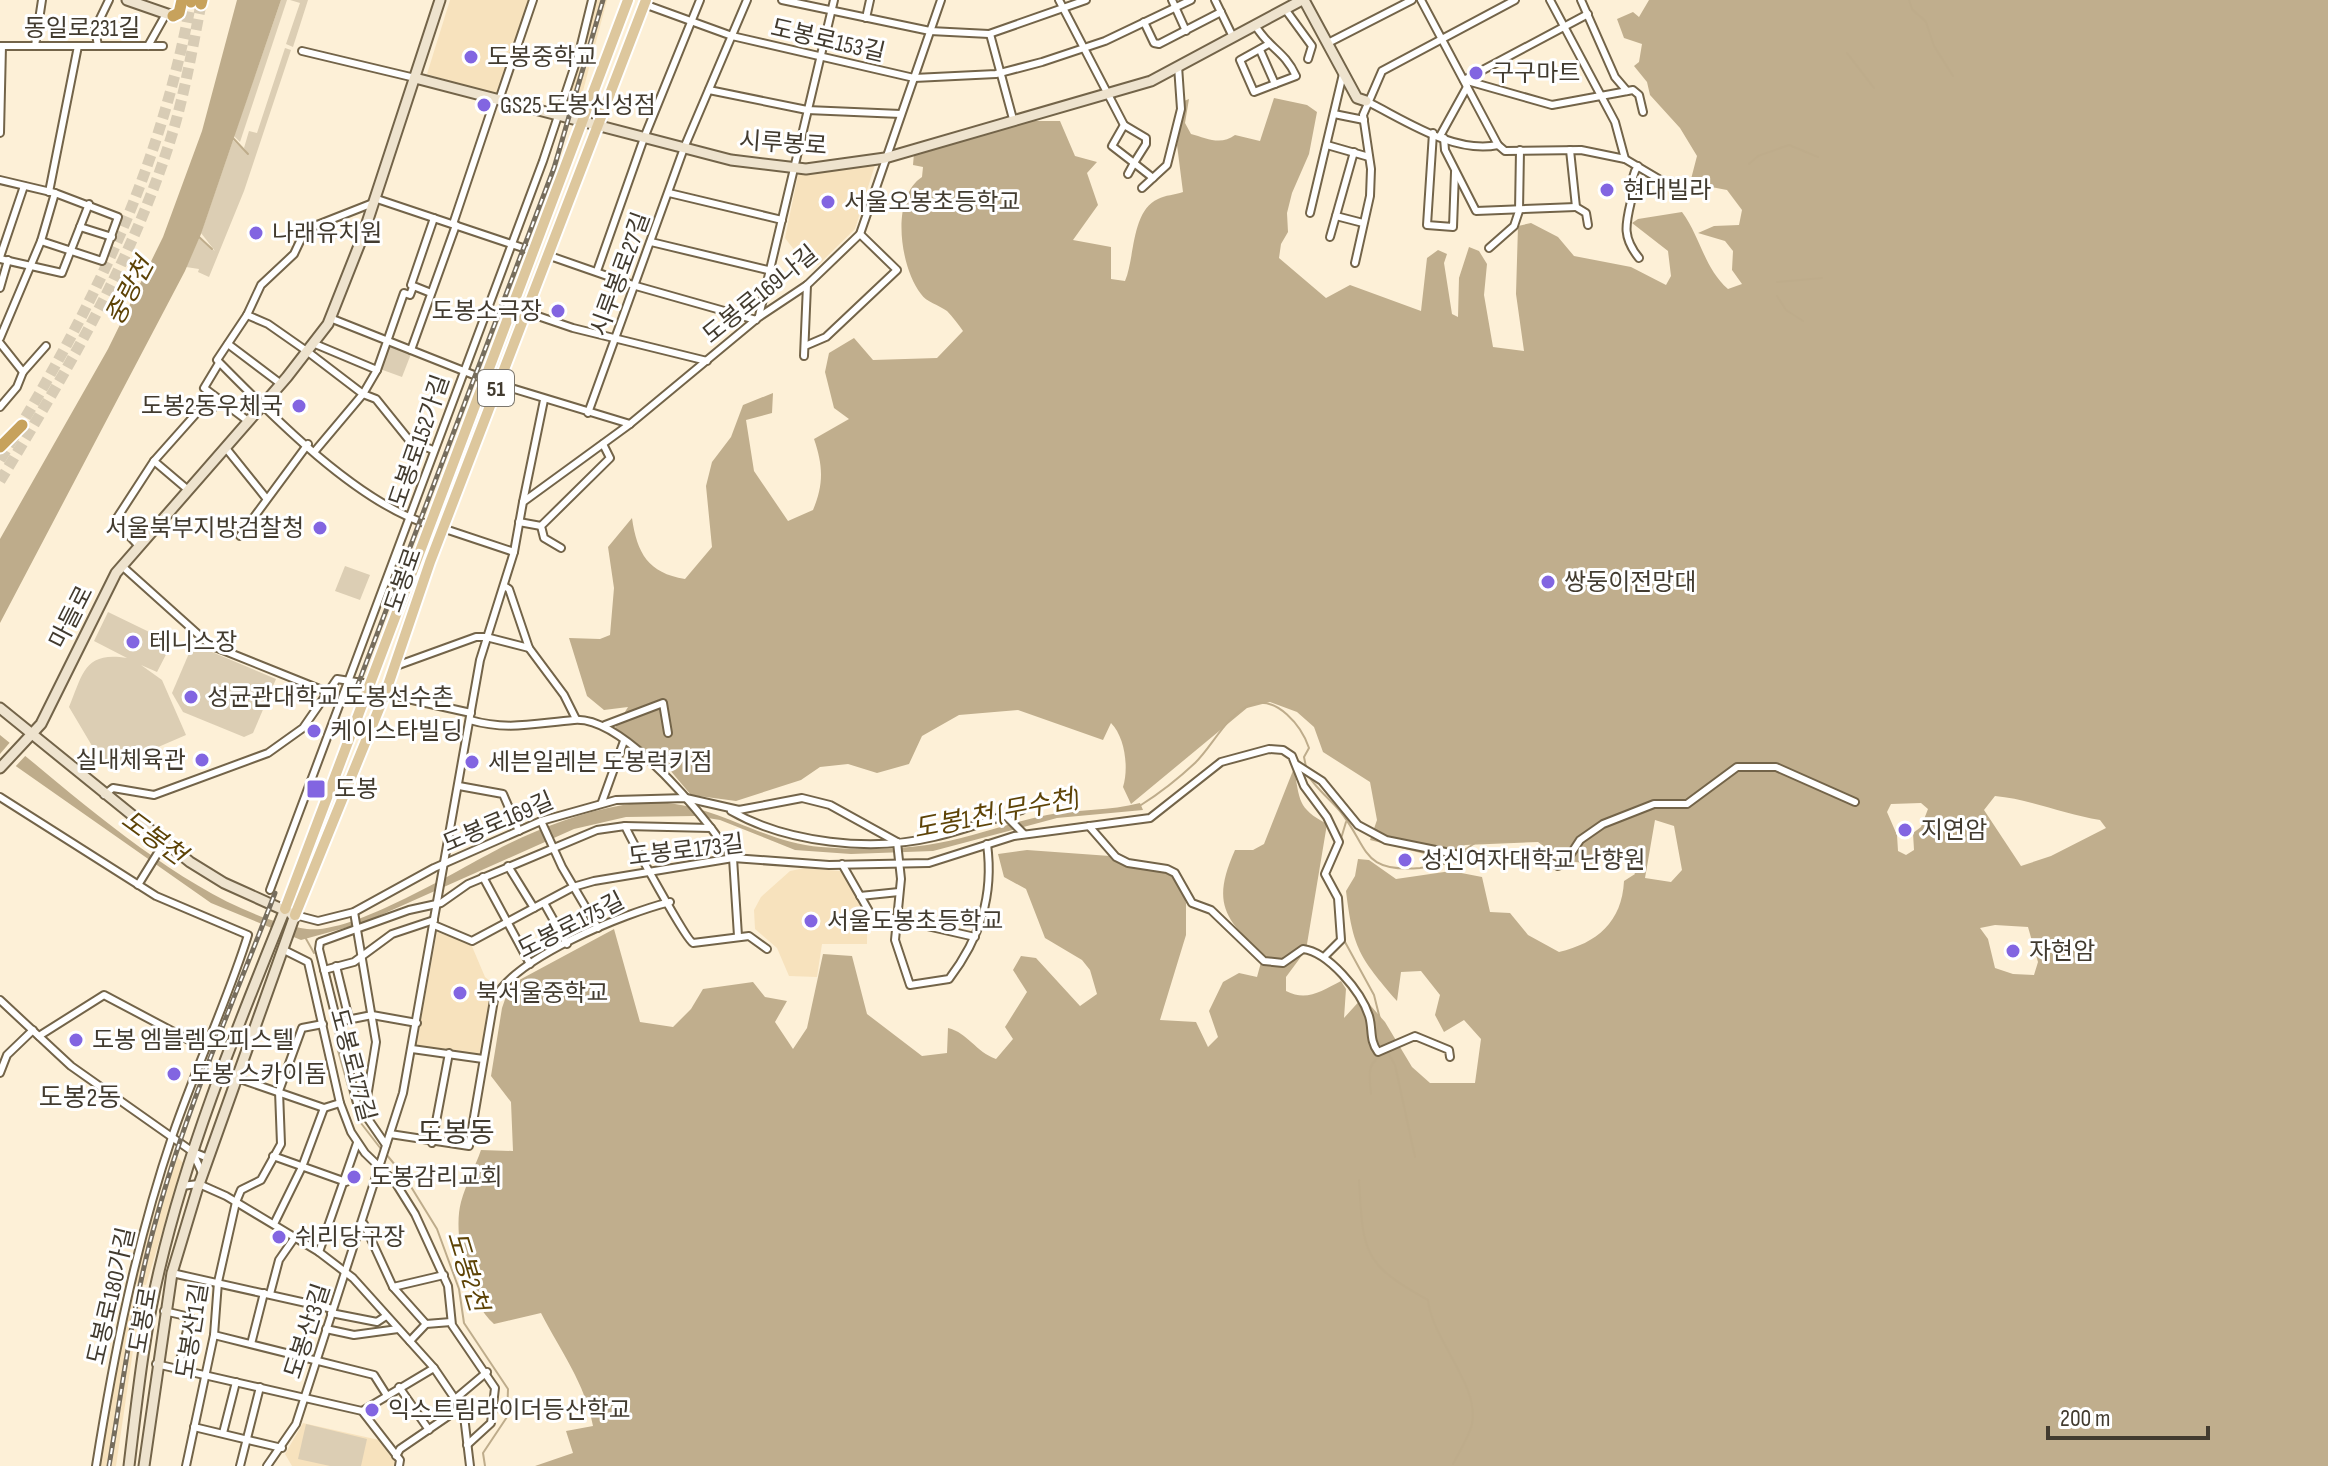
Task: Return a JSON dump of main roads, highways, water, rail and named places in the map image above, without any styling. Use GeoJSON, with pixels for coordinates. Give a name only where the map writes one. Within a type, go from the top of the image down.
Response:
{"type":"FeatureCollection","features":[{"type":"Feature","properties":{"kind":"highway"},"geometry":{"type":"LineString","coordinates":[[170,15],[179,13],[194,1]]}},
{"type":"Feature","properties":{"kind":"highway"},"geometry":{"type":"LineString","coordinates":[[0,447],[22,425]]}},
{"type":"Feature","properties":{"kind":"main road","name":"도봉로"},"geometry":{"type":"LineString","coordinates":[[628,0],[369,684],[289,915],[396,666],[442,528],[645,2]]}},
{"type":"Feature","properties":{"kind":"waterway"},"geometry":{"type":"LineString","coordinates":[[1909,0],[1912,9],[1926,22],[1934,46],[1953,76]]}},
{"type":"Feature","properties":{"kind":"waterway"},"geometry":{"type":"LineString","coordinates":[[1847,53],[1874,88]]}},
{"type":"Feature","properties":{"kind":"waterway"},"geometry":{"type":"LineString","coordinates":[[232,137],[248,154]]}},
{"type":"Feature","properties":{"kind":"waterway"},"geometry":{"type":"LineString","coordinates":[[1749,164],[1758,156],[1789,145],[1818,157]]}},
{"type":"Feature","properties":{"kind":"waterway"},"geometry":{"type":"LineString","coordinates":[[198,236],[212,249]]}},
{"type":"Feature","properties":{"kind":"waterway"},"geometry":{"type":"LineString","coordinates":[[1777,282],[1822,278]]}},
{"type":"Feature","properties":{"kind":"waterway"},"geometry":{"type":"LineString","coordinates":[[1777,296],[1786,310],[1803,321]]}},
{"type":"Feature","properties":{"kind":"waterway","name":"도봉1천 (무수천)"},"geometry":{"type":"LineString","coordinates":[[1141,805],[1195,763],[1227,723],[1250,705],[1270,704],[1287,714],[1301,731],[1309,748],[1304,757],[1306,767]]}},
{"type":"Feature","properties":{"kind":"waterway","name":"도봉1천 (무수천)"},"geometry":{"type":"LineString","coordinates":[[1307,773],[1340,811],[1368,855],[1376,862],[1386,866],[1420,868],[1443,864],[1455,857]]}},
{"type":"Feature","properties":{"kind":"waterway"},"geometry":{"type":"LineString","coordinates":[[1334,862],[1346,822]]}},
{"type":"Feature","properties":{"kind":"waterway","name":"도봉1천 (무수천)"},"geometry":{"type":"LineString","coordinates":[[1460,853],[1478,841],[1543,841]]}},
{"type":"Feature","properties":{"kind":"waterway"},"geometry":{"type":"LineString","coordinates":[[1341,900],[1345,942],[1374,995],[1380,1019],[1376,1038],[1383,1046]]}},
{"type":"Feature","properties":{"kind":"waterway","name":"도봉2천"},"geometry":{"type":"LineString","coordinates":[[305,937],[314,953]]}},
{"type":"Feature","properties":{"kind":"waterway","name":"도봉2천"},"geometry":{"type":"LineString","coordinates":[[337,1047],[357,1118],[381,1149]]}},
{"type":"Feature","properties":{"kind":"waterway"},"geometry":{"type":"LineString","coordinates":[[1387,1051],[1395,1065],[1415,1157]]}},
{"type":"Feature","properties":{"kind":"waterway"},"geometry":{"type":"LineString","coordinates":[[1371,1094],[1372,1065],[1386,1053]]}},
{"type":"Feature","properties":{"kind":"waterway","name":"도봉2천"},"geometry":{"type":"LineString","coordinates":[[386,1154],[405,1177],[437,1229],[459,1289],[464,1323],[508,1389],[507,1417],[483,1453],[485,1466]]}},
{"type":"Feature","properties":{"kind":"waterway"},"geometry":{"type":"LineString","coordinates":[[1359,1180],[1362,1224],[1370,1253],[1390,1276],[1428,1300],[1431,1315],[1469,1394],[1473,1409],[1472,1424],[1453,1464]]}},
{"type":"Feature","properties":{"kind":"tunnel"},"geometry":{"type":"LineString","coordinates":[[0,460],[64,349],[118,240],[160,127],[191,2]]}},
{"type":"Feature","properties":{"kind":"tunnel"},"geometry":{"type":"LineString","coordinates":[[0,481],[75,354],[140,221],[174,128],[201,4]]}},
{"type":"Feature","properties":{"kind":"railway"},"geometry":{"type":"LineString","coordinates":[[357,687],[554,168],[603,0]]}},
{"type":"Feature","properties":{"kind":"railway"},"geometry":{"type":"LineString","coordinates":[[109,1466],[141,1281],[168,1178],[196,1096],[275,893]]}},
{"type":"Feature","properties":{"kind":"place","name":"도봉중학교"},"geometry":{"type":"Point","coordinates":[471,57]}},
{"type":"Feature","properties":{"kind":"place","name":"구구마트"},"geometry":{"type":"Point","coordinates":[1476,73]}},
{"type":"Feature","properties":{"kind":"place","name":"GS25 도봉신성점"},"geometry":{"type":"Point","coordinates":[484,105]}},
{"type":"Feature","properties":{"kind":"place","name":"현대빌라"},"geometry":{"type":"Point","coordinates":[1607,190]}},
{"type":"Feature","properties":{"kind":"place","name":"서울오봉초등학교"},"geometry":{"type":"Point","coordinates":[828,202]}},
{"type":"Feature","properties":{"kind":"place","name":"나래유치원"},"geometry":{"type":"Point","coordinates":[256,233]}},
{"type":"Feature","properties":{"kind":"place","name":"도봉소극장"},"geometry":{"type":"Point","coordinates":[558,311]}},
{"type":"Feature","properties":{"kind":"place","name":"도봉2동우체국"},"geometry":{"type":"Point","coordinates":[299,406]}},
{"type":"Feature","properties":{"kind":"place","name":"서울북부지방검찰청"},"geometry":{"type":"Point","coordinates":[320,528]}},
{"type":"Feature","properties":{"kind":"place","name":"쌍둥이전망대"},"geometry":{"type":"Point","coordinates":[1548,582]}},
{"type":"Feature","properties":{"kind":"place","name":"테니스장"},"geometry":{"type":"Point","coordinates":[133,642]}},
{"type":"Feature","properties":{"kind":"place","name":"성균관대학교 도봉선수촌"},"geometry":{"type":"Point","coordinates":[191,697]}},
{"type":"Feature","properties":{"kind":"place","name":"케이스타빌딩"},"geometry":{"type":"Point","coordinates":[314,731]}},
{"type":"Feature","properties":{"kind":"place","name":"실내체육관"},"geometry":{"type":"Point","coordinates":[202,760]}},
{"type":"Feature","properties":{"kind":"place","name":"세븐일레븐 도봉럭키점"},"geometry":{"type":"Point","coordinates":[472,762]}},
{"type":"Feature","properties":{"kind":"place","name":"도봉"},"geometry":{"type":"Point","coordinates":[316,789]}},
{"type":"Feature","properties":{"kind":"place","name":"지연암"},"geometry":{"type":"Point","coordinates":[1905,830]}},
{"type":"Feature","properties":{"kind":"place","name":"성신여자대학교 난향원"},"geometry":{"type":"Point","coordinates":[1405,860]}},
{"type":"Feature","properties":{"kind":"place","name":"서울도봉초등학교"},"geometry":{"type":"Point","coordinates":[811,921]}},
{"type":"Feature","properties":{"kind":"place","name":"자현암"},"geometry":{"type":"Point","coordinates":[2013,951]}},
{"type":"Feature","properties":{"kind":"place","name":"북서울중학교"},"geometry":{"type":"Point","coordinates":[460,993]}},
{"type":"Feature","properties":{"kind":"place","name":"도봉 엠블렘오피스텔"},"geometry":{"type":"Point","coordinates":[76,1040]}},
{"type":"Feature","properties":{"kind":"place","name":"도봉 스카이돔"},"geometry":{"type":"Point","coordinates":[174,1074]}},
{"type":"Feature","properties":{"kind":"place","name":"도봉감리교회"},"geometry":{"type":"Point","coordinates":[354,1177]}},
{"type":"Feature","properties":{"kind":"place","name":"쉬리당구장"},"geometry":{"type":"Point","coordinates":[279,1237]}},
{"type":"Feature","properties":{"kind":"place","name":"익스트림라이더등산학교"},"geometry":{"type":"Point","coordinates":[372,1410]}},
{"type":"Feature","properties":{"kind":"district","name":"도봉2동"},"geometry":{"type":"Point","coordinates":[80,1097]}},
{"type":"Feature","properties":{"kind":"district","name":"도봉동"},"geometry":{"type":"Point","coordinates":[456,1132]}},
{"type":"Feature","properties":{"kind":"water label","name":"중랑천"},"geometry":{"type":"Point","coordinates":[129,291]}},
{"type":"Feature","properties":{"kind":"water label","name":"도봉천"},"geometry":{"type":"Point","coordinates":[154,837]}}]}
